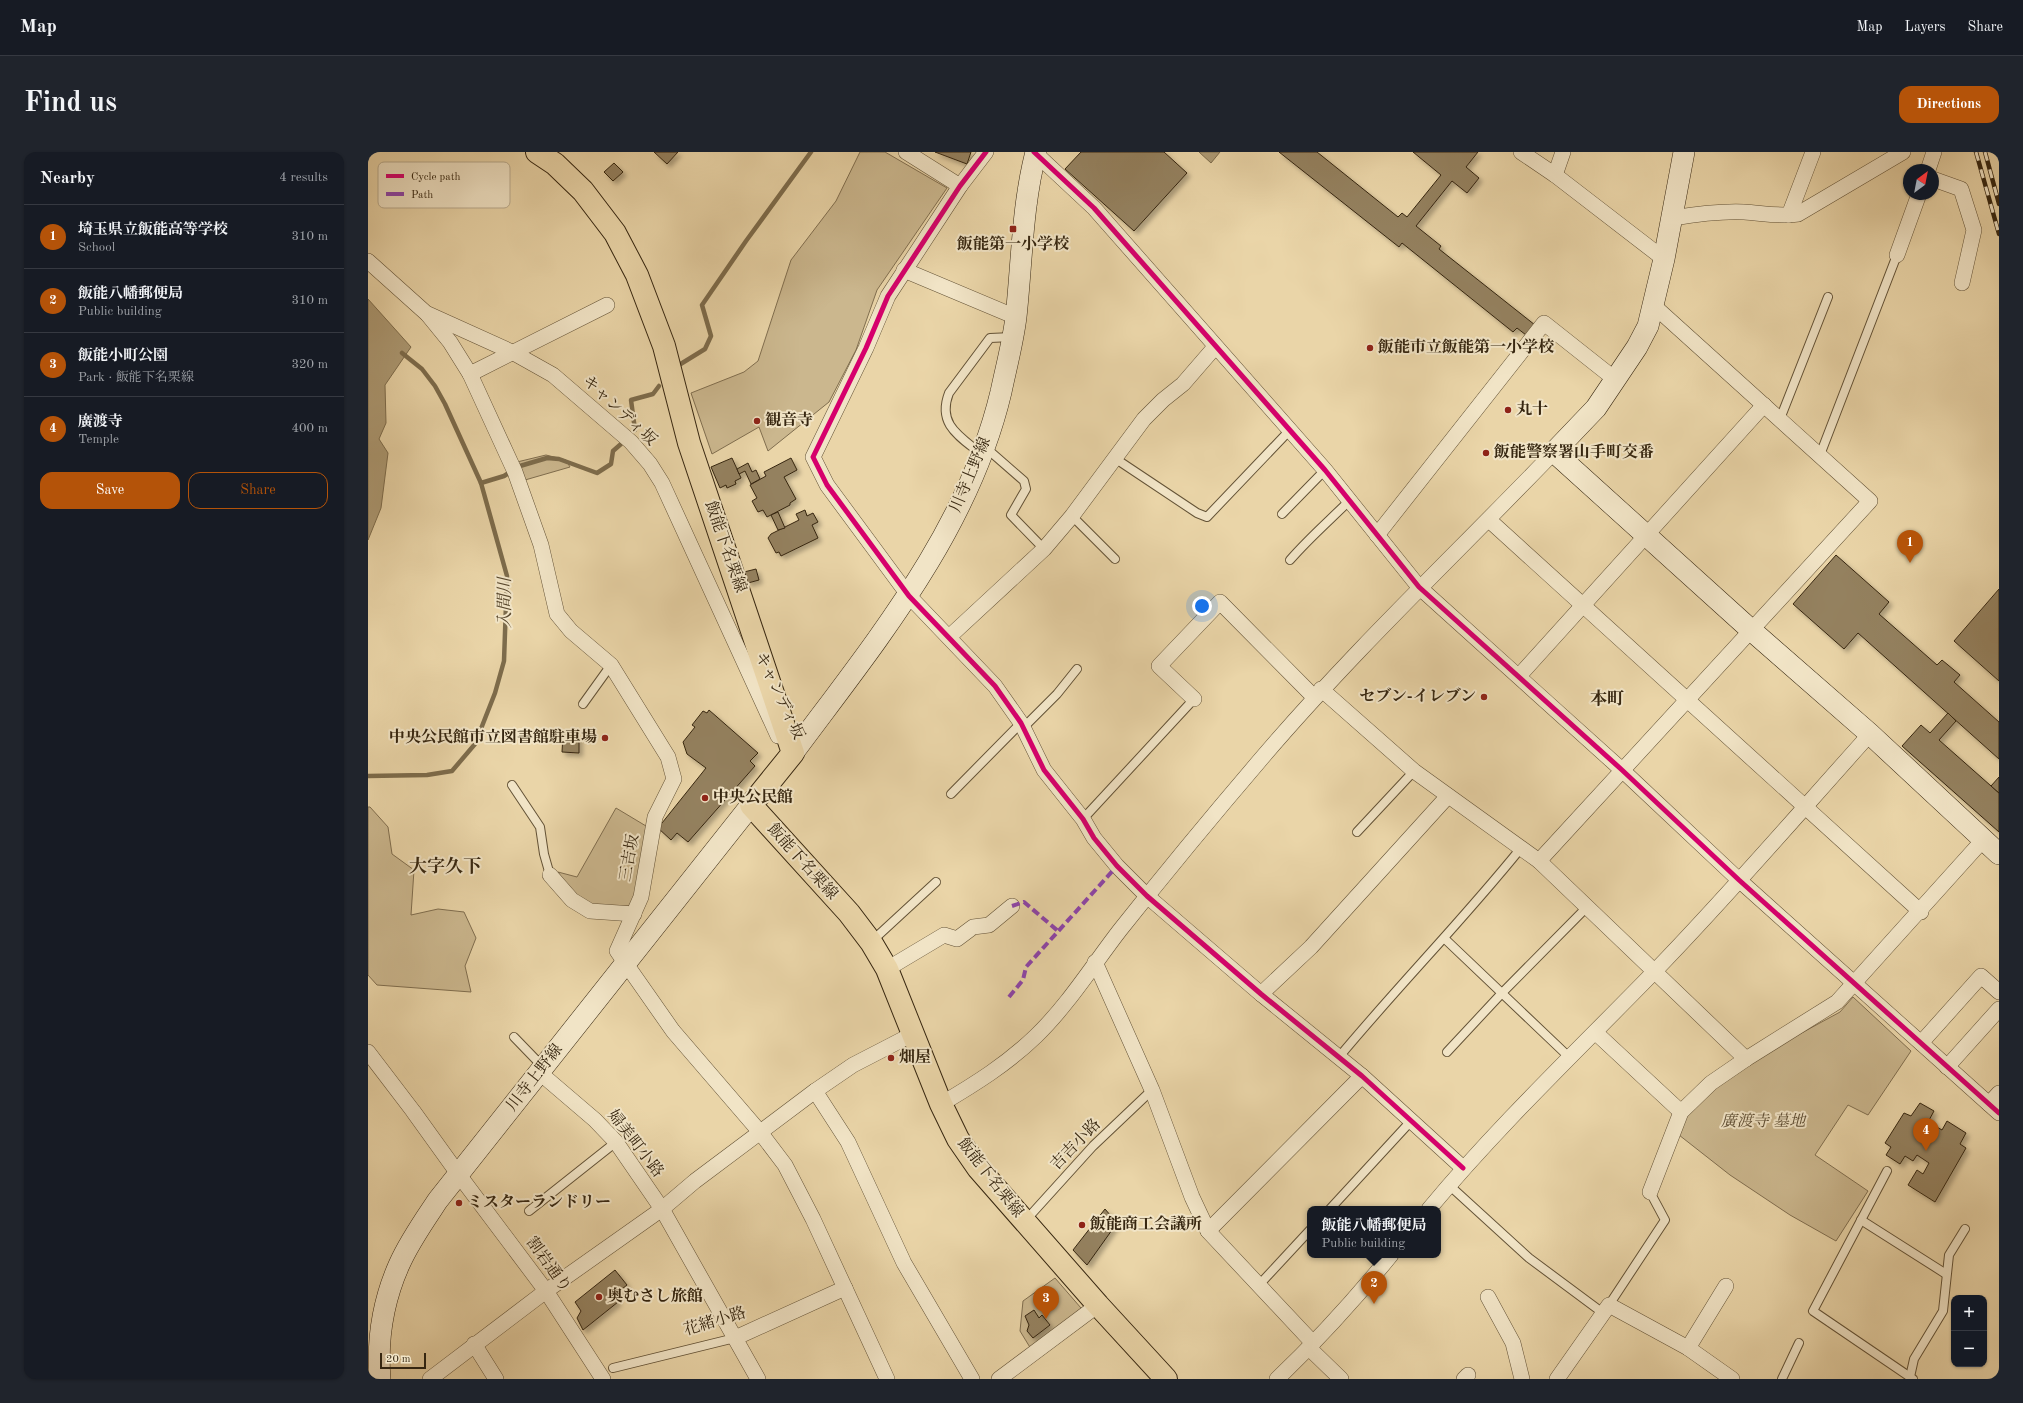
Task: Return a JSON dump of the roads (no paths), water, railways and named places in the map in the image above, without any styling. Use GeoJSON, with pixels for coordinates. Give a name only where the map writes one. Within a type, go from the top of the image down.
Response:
{"type":"FeatureCollection","features":[{"type":"Feature","properties":{"kind":"main road","name":"飯能下名栗線"},"geometry":{"type":"LineString","coordinates":[[536,152],[555,164],[583,191],[615,233],[637,275],[664,346],[689,443],[791,756]]}},
{"type":"Feature","properties":{"kind":"main road"},"geometry":{"type":"LineString","coordinates":[[751,805],[791,756]]}},
{"type":"Feature","properties":{"kind":"main road","name":"飯能下名栗線"},"geometry":{"type":"LineString","coordinates":[[751,805],[849,913],[871,942],[887,968],[941,1104],[958,1140],[978,1168],[1098,1305],[1166,1379]]}},
{"type":"Feature","properties":{"kind":"street"},"geometry":{"type":"LineString","coordinates":[[906,152],[960,186]]}},
{"type":"Feature","properties":{"kind":"street"},"geometry":{"type":"LineString","coordinates":[[986,152],[960,186],[888,296],[866,348],[813,457],[827,485],[909,596],[995,686],[1022,726],[1044,770],[1082,819],[1094,838],[1117,866],[1147,896],[1262,994],[1362,1076],[1463,1168]]}},
{"type":"Feature","properties":{"kind":"street","name":"川寺上野線"},"geometry":{"type":"LineString","coordinates":[[791,756],[909,596],[947,531],[966,493],[983,450],[1000,394],[1014,327],[1024,224],[1035,152]]}},
{"type":"Feature","properties":{"kind":"street"},"geometry":{"type":"LineString","coordinates":[[1035,152],[1094,208],[1289,431],[1325,470],[1419,587],[1622,770],[1739,880],[1947,1067],[1996,1103]]}},
{"type":"Feature","properties":{"kind":"street"},"geometry":{"type":"LineString","coordinates":[[1521,152],[1555,174],[1664,259]]}},
{"type":"Feature","properties":{"kind":"street"},"geometry":{"type":"LineString","coordinates":[[1555,174],[1563,152]]}},
{"type":"Feature","properties":{"kind":"street"},"geometry":{"type":"LineString","coordinates":[[941,1104],[994,1072],[1036,1036],[1058,1012],[1147,896],[1317,693],[1419,587],[1489,520],[1596,408],[1616,380],[1648,326],[1664,259],[1684,152]]}},
{"type":"Feature","properties":{"kind":"street"},"geometry":{"type":"LineString","coordinates":[[1789,216],[1813,152]]}},
{"type":"Feature","properties":{"kind":"street"},"geometry":{"type":"LineString","coordinates":[[1672,218],[1710,212],[1744,212],[1789,216],[1798,214],[1904,152]]}},
{"type":"Feature","properties":{"kind":"street"},"geometry":{"type":"LineString","coordinates":[[1930,164],[1934,152]]}},
{"type":"Feature","properties":{"kind":"street"},"geometry":{"type":"LineString","coordinates":[[1939,181],[1960,189],[1974,230],[1962,283]]}},
{"type":"Feature","properties":{"kind":"street"},"geometry":{"type":"LineString","coordinates":[[1897,255],[1917,200]]}},
{"type":"Feature","properties":{"kind":"street"},"geometry":{"type":"LineString","coordinates":[[368,261],[426,313]]}},
{"type":"Feature","properties":{"kind":"street"},"geometry":{"type":"LineString","coordinates":[[904,270],[1014,327]]}},
{"type":"Feature","properties":{"kind":"street"},"geometry":{"type":"LineString","coordinates":[[470,374],[607,305]]}},
{"type":"Feature","properties":{"kind":"street"},"geometry":{"type":"LineString","coordinates":[[1539,861],[1870,501],[1654,306]]}},
{"type":"Feature","properties":{"kind":"street","name":"キャンディ坂"},"geometry":{"type":"LineString","coordinates":[[426,313],[512,352],[553,375],[631,442],[650,464],[662,483],[791,756]]}},
{"type":"Feature","properties":{"kind":"street","name":"三吉坂"},"geometry":{"type":"LineString","coordinates":[[426,313],[450,342],[470,374],[513,468],[541,545],[557,614],[570,631],[611,665],[668,757],[674,779],[655,818],[648,868],[641,897],[617,951],[626,964]]}},
{"type":"Feature","properties":{"kind":"street"},"geometry":{"type":"LineString","coordinates":[[1377,535],[1544,323],[1616,380]]}},
{"type":"Feature","properties":{"kind":"street"},"geometry":{"type":"LineString","coordinates":[[949,638],[1044,549],[1072,516],[1144,420],[1163,400],[1184,384],[1215,347]]}},
{"type":"Feature","properties":{"kind":"street"},"geometry":{"type":"LineString","coordinates":[[1519,676],[1764,405]]}},
{"type":"Feature","properties":{"kind":"street"},"geometry":{"type":"LineString","coordinates":[[1554,452],[1648,535],[1751,630],[1870,734],[1999,854]]}},
{"type":"Feature","properties":{"kind":"street"},"geometry":{"type":"LineString","coordinates":[[1489,520],[1921,912]]}},
{"type":"Feature","properties":{"kind":"street"},"geometry":{"type":"LineString","coordinates":[[1194,699],[1158,666],[1220,602],[1317,693],[1414,771],[1539,861],[1588,906],[1746,1059]]}},
{"type":"Feature","properties":{"kind":"street"},"geometry":{"type":"LineString","coordinates":[[1432,1206],[1463,1168],[1654,971],[1739,880],[1870,734]]}},
{"type":"Feature","properties":{"kind":"street"},"geometry":{"type":"LineString","coordinates":[[1262,994],[1311,947],[1448,796]]}},
{"type":"Feature","properties":{"kind":"street","name":"川寺上野線"},"geometry":{"type":"LineString","coordinates":[[380,1379],[373,1352],[399,1266],[415,1236],[438,1200],[751,805]]}},
{"type":"Feature","properties":{"kind":"street"},"geometry":{"type":"LineString","coordinates":[[1650,1192],[1681,1112],[1711,1083],[1746,1059],[1837,1002],[1921,912],[1983,840]]}},
{"type":"Feature","properties":{"kind":"street"},"geometry":{"type":"LineString","coordinates":[[550,875],[572,900],[590,911],[634,914]]}},
{"type":"Feature","properties":{"kind":"street"},"geometry":{"type":"LineString","coordinates":[[887,968],[944,935],[957,939],[973,928],[989,925],[1012,906]]}},
{"type":"Feature","properties":{"kind":"street"},"geometry":{"type":"LineString","coordinates":[[1095,962],[1152,1090],[1192,1197],[1208,1230],[1259,1285],[1341,1379]]}},
{"type":"Feature","properties":{"kind":"street"},"geometry":{"type":"LineString","coordinates":[[626,964],[673,1031],[760,1132],[785,1165],[845,1288],[887,1379]]}},
{"type":"Feature","properties":{"kind":"street"},"geometry":{"type":"LineString","coordinates":[[1921,1043],[1981,976],[1999,992]]}},
{"type":"Feature","properties":{"kind":"street"},"geometry":{"type":"LineString","coordinates":[[1947,1067],[1999,1009]]}},
{"type":"Feature","properties":{"kind":"street"},"geometry":{"type":"LineString","coordinates":[[1595,1032],[1681,1112]]}},
{"type":"Feature","properties":{"kind":"street"},"geometry":{"type":"LineString","coordinates":[[430,1379],[474,1344],[546,1291],[662,1209],[760,1132],[815,1092],[853,1065],[913,1034]]}},
{"type":"Feature","properties":{"kind":"street","name":"割岩通り"},"geometry":{"type":"LineString","coordinates":[[368,1052],[608,1374]]}},
{"type":"Feature","properties":{"kind":"street","name":"婦美町小路"},"geometry":{"type":"LineString","coordinates":[[542,1070],[616,1142],[662,1209],[758,1379]]}},
{"type":"Feature","properties":{"kind":"street"},"geometry":{"type":"LineString","coordinates":[[1208,1230],[1362,1076]]}},
{"type":"Feature","properties":{"kind":"street"},"geometry":{"type":"LineString","coordinates":[[815,1092],[848,1142],[904,1263],[972,1379]]}},
{"type":"Feature","properties":{"kind":"street"},"geometry":{"type":"LineString","coordinates":[[1277,1379],[1311,1346],[1362,1291],[1389,1258]]}},
{"type":"Feature","properties":{"kind":"street"},"geometry":{"type":"LineString","coordinates":[[1688,1348],[1726,1286]]}},
{"type":"Feature","properties":{"kind":"street","name":"花緒小路"},"geometry":{"type":"LineString","coordinates":[[735,1338],[845,1288]]}},
{"type":"Feature","properties":{"kind":"street"},"geometry":{"type":"LineString","coordinates":[[1488,1297],[1513,1343],[1522,1379]]}},
{"type":"Feature","properties":{"kind":"street"},"geometry":{"type":"LineString","coordinates":[[999,1379],[1098,1305]]}},
{"type":"Feature","properties":{"kind":"street"},"geometry":{"type":"LineString","coordinates":[[1557,1379],[1606,1309],[1688,1348],[1732,1379]]}},
{"type":"Feature","properties":{"kind":"street"},"geometry":{"type":"LineString","coordinates":[[474,1344],[496,1379]]}},
{"type":"Feature","properties":{"kind":"lane"},"geometry":{"type":"LineString","coordinates":[[1820,455],[1897,255]]}},
{"type":"Feature","properties":{"kind":"lane"},"geometry":{"type":"LineString","coordinates":[[1780,419],[1828,297]]}},
{"type":"Feature","properties":{"kind":"lane"},"geometry":{"type":"LineString","coordinates":[[1014,327],[990,338],[949,393],[945,403],[945,415],[952,430],[983,450],[1024,481],[1026,489],[1011,515],[1044,549]]}},
{"type":"Feature","properties":{"kind":"lane"},"geometry":{"type":"LineString","coordinates":[[1116,459],[1197,513],[1207,517],[1289,431]]}},
{"type":"Feature","properties":{"kind":"lane"},"geometry":{"type":"LineString","coordinates":[[1282,514],[1325,470]]}},
{"type":"Feature","properties":{"kind":"lane"},"geometry":{"type":"LineString","coordinates":[[1290,560],[1310,537],[1328,522],[1350,500]]}},
{"type":"Feature","properties":{"kind":"lane"},"geometry":{"type":"LineString","coordinates":[[1072,516],[1115,559]]}},
{"type":"Feature","properties":{"kind":"lane"},"geometry":{"type":"LineString","coordinates":[[583,704],[611,665]]}},
{"type":"Feature","properties":{"kind":"lane"},"geometry":{"type":"LineString","coordinates":[[952,794],[1057,694],[1077,669]]}},
{"type":"Feature","properties":{"kind":"lane"},"geometry":{"type":"LineString","coordinates":[[1082,819],[1194,699]]}},
{"type":"Feature","properties":{"kind":"lane"},"geometry":{"type":"LineString","coordinates":[[1357,832],[1414,771]]}},
{"type":"Feature","properties":{"kind":"lane"},"geometry":{"type":"LineString","coordinates":[[512,786],[540,827],[544,854],[550,875]]}},
{"type":"Feature","properties":{"kind":"lane"},"geometry":{"type":"LineString","coordinates":[[1339,1057],[1388,999],[1482,896],[1520,848]]}},
{"type":"Feature","properties":{"kind":"lane"},"geometry":{"type":"LineString","coordinates":[[871,942],[936,882]]}},
{"type":"Feature","properties":{"kind":"lane"},"geometry":{"type":"LineString","coordinates":[[1447,1052],[1502,993],[1588,906]]}},
{"type":"Feature","properties":{"kind":"lane"},"geometry":{"type":"LineString","coordinates":[[1444,939],[1569,1057]]}},
{"type":"Feature","properties":{"kind":"lane","name":"婦美町小路"},"geometry":{"type":"LineString","coordinates":[[514,1038],[542,1070]]}},
{"type":"Feature","properties":{"kind":"lane","name":"吉吉小路"},"geometry":{"type":"LineString","coordinates":[[1025,1222],[1093,1146],[1152,1090]]}},
{"type":"Feature","properties":{"kind":"lane"},"geometry":{"type":"LineString","coordinates":[[1333,1206],[1412,1120]]}},
{"type":"Feature","properties":{"kind":"lane"},"geometry":{"type":"LineString","coordinates":[[529,1210],[616,1142]]}},
{"type":"Feature","properties":{"kind":"lane"},"geometry":{"type":"LineString","coordinates":[[1887,1172],[1813,1311],[1911,1378],[1914,1359],[1943,1311],[1949,1255],[1965,1229]]}},
{"type":"Feature","properties":{"kind":"lane"},"geometry":{"type":"LineString","coordinates":[[1449,1185],[1529,1258],[1606,1309],[1665,1220],[1650,1192]]}},
{"type":"Feature","properties":{"kind":"lane"},"geometry":{"type":"LineString","coordinates":[[1861,1220],[1946,1274]]}},
{"type":"Feature","properties":{"kind":"lane"},"geometry":{"type":"LineString","coordinates":[[1259,1285],[1307,1233]]}},
{"type":"Feature","properties":{"kind":"lane","name":"花緒小路"},"geometry":{"type":"LineString","coordinates":[[608,1374],[735,1338]]}},
{"type":"Feature","properties":{"kind":"lane"},"geometry":{"type":"LineString","coordinates":[[1782,1379],[1800,1343]]}},
{"type":"Feature","properties":{"kind":"waterway"},"geometry":{"type":"LineString","coordinates":[[679,365],[705,349],[711,336],[702,305],[746,241],[811,152]]}},
{"type":"Feature","properties":{"kind":"waterway","name":"入間川"},"geometry":{"type":"LineString","coordinates":[[368,776],[427,775],[452,771],[475,744],[495,693],[504,661],[507,576],[481,483],[445,404],[435,386],[422,369],[402,353]]}},
{"type":"Feature","properties":{"kind":"waterway"},"geometry":{"type":"LineString","coordinates":[[635,430],[631,400],[653,394],[659,386]]}},
{"type":"Feature","properties":{"kind":"waterway"},"geometry":{"type":"LineString","coordinates":[[481,483],[504,476],[520,466],[547,458],[559,459],[597,473],[611,464],[613,451],[621,444]]}},
{"type":"Feature","properties":{"kind":"railway"},"geometry":{"type":"LineString","coordinates":[[1976,152],[1999,234]]}},
{"type":"Feature","properties":{"kind":"railway"},"geometry":{"type":"LineString","coordinates":[[1985,152],[1999,204]]}},
{"type":"Feature","properties":{"kind":"place","name":"飯能第一小学校"},"geometry":{"type":"Point","coordinates":[1013,229]}},
{"type":"Feature","properties":{"kind":"place","name":"飯能市立飯能第一小学校"},"geometry":{"type":"Point","coordinates":[1370,348]}},
{"type":"Feature","properties":{"kind":"place","name":"丸十"},"geometry":{"type":"Point","coordinates":[1508,410]}},
{"type":"Feature","properties":{"kind":"place","name":"観音寺"},"geometry":{"type":"Point","coordinates":[757,421]}},
{"type":"Feature","properties":{"kind":"place","name":"飯能警察署山手町交番"},"geometry":{"type":"Point","coordinates":[1486,453]}},
{"type":"Feature","properties":{"kind":"place","name":"埼玉県立飯能高等学校"},"geometry":{"type":"Point","coordinates":[1910,563]}},
{"type":"Feature","properties":{"kind":"place","name":"セブン-イレブン"},"geometry":{"type":"Point","coordinates":[1484,697]}},
{"type":"Feature","properties":{"kind":"place","name":"中央公民館市立図書館駐車場"},"geometry":{"type":"Point","coordinates":[605,738]}},
{"type":"Feature","properties":{"kind":"place","name":"中央公民館"},"geometry":{"type":"Point","coordinates":[705,798]}},
{"type":"Feature","properties":{"kind":"place","name":"畑屋"},"geometry":{"type":"Point","coordinates":[891,1058]}},
{"type":"Feature","properties":{"kind":"place","name":"廣渡寺"},"geometry":{"type":"Point","coordinates":[1926,1151]}},
{"type":"Feature","properties":{"kind":"place","name":"ミスターランドリー"},"geometry":{"type":"Point","coordinates":[459,1203]}},
{"type":"Feature","properties":{"kind":"place","name":"飯能商工会議所"},"geometry":{"type":"Point","coordinates":[1082,1225]}},
{"type":"Feature","properties":{"kind":"place","name":"奥むさし旅館"},"geometry":{"type":"Point","coordinates":[599,1297]}},
{"type":"Feature","properties":{"kind":"place","name":"飯能八幡郵便局"},"geometry":{"type":"Point","coordinates":[1374,1304]}},
{"type":"Feature","properties":{"kind":"place","name":"飯能小町公園"},"geometry":{"type":"Point","coordinates":[1046,1319]}},
{"type":"Feature","properties":{"kind":"district","name":"本町"},"geometry":{"type":"Point","coordinates":[1607,699]}},
{"type":"Feature","properties":{"kind":"district","name":"大字久下"},"geometry":{"type":"Point","coordinates":[445,867]}},
{"type":"Feature","properties":{"kind":"park label","name":"廣渡寺 墓地"},"geometry":{"type":"Point","coordinates":[1763,1122]}}]}
